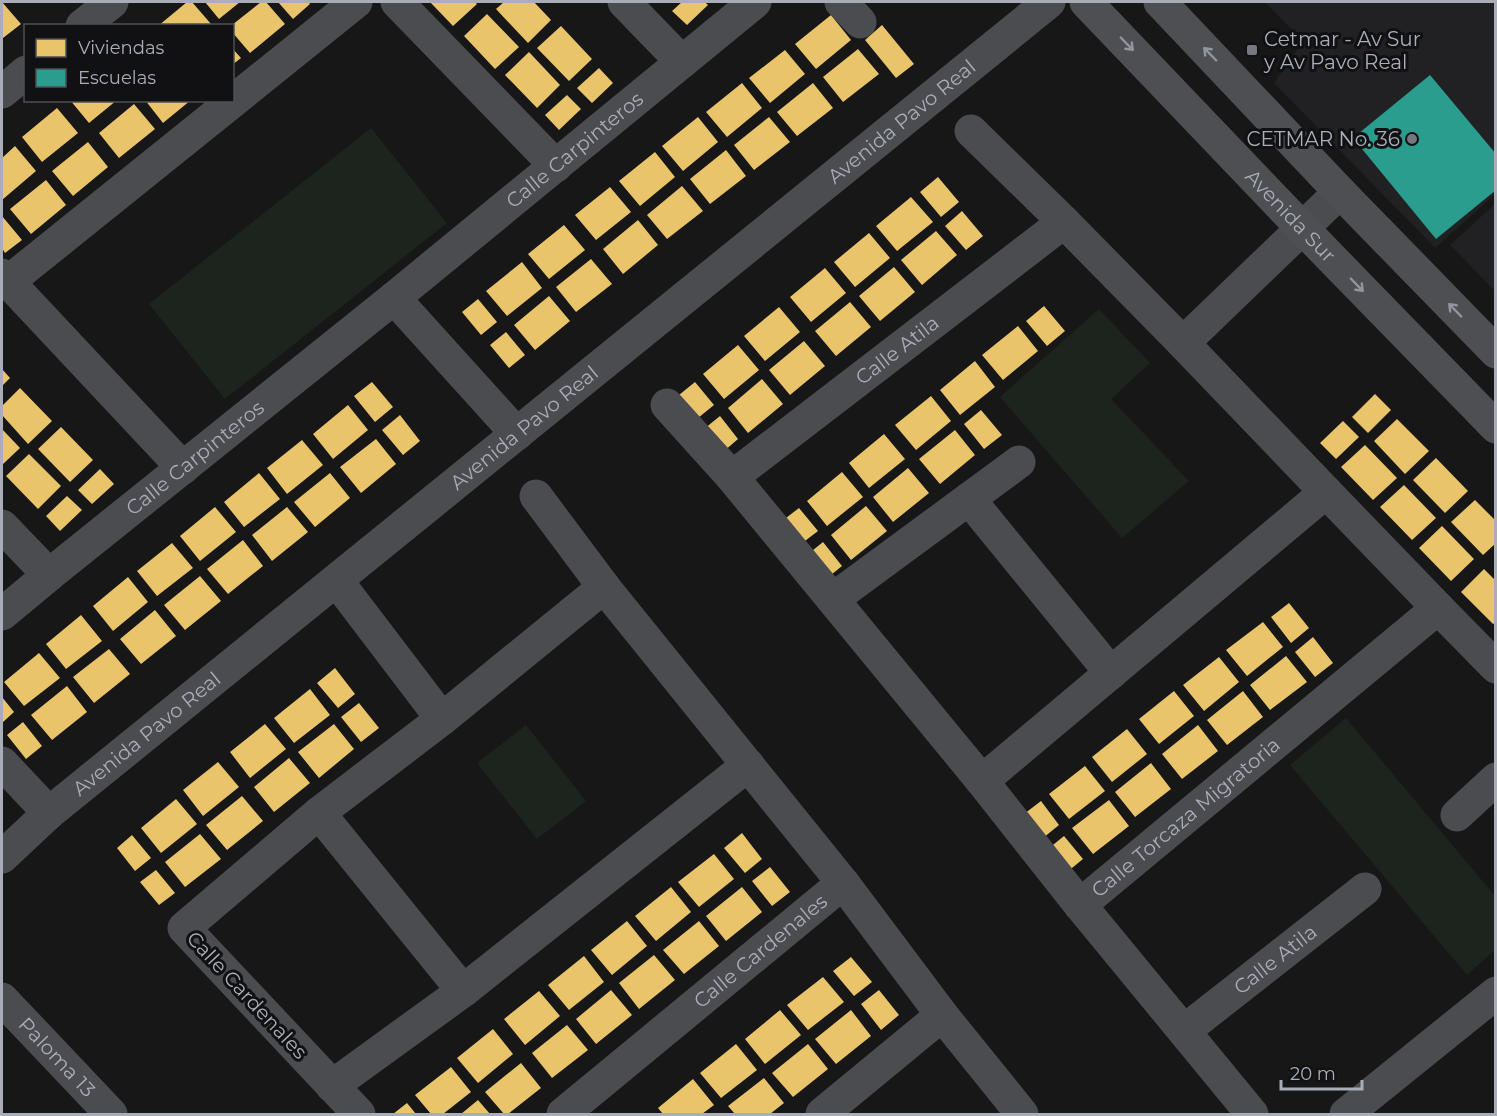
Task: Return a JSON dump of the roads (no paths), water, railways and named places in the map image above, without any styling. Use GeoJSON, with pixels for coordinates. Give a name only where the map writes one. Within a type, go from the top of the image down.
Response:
{"type":"FeatureCollection","features":[{"type":"Feature","properties":{"kind":"main road","name":"Avenida Sur"},"geometry":{"type":"LineString","coordinates":[[1086,2],[1302,228],[1496,426]]}},
{"type":"Feature","properties":{"kind":"main road"},"geometry":{"type":"LineString","coordinates":[[1160,2],[1496,352]]}},
{"type":"Feature","properties":{"kind":"street"},"geometry":{"type":"LineString","coordinates":[[84,24],[112,2]]}},
{"type":"Feature","properties":{"kind":"street"},"geometry":{"type":"LineString","coordinates":[[234,98],[356,2]]}},
{"type":"Feature","properties":{"kind":"street"},"geometry":{"type":"LineString","coordinates":[[397,2],[556,166]]}},
{"type":"Feature","properties":{"kind":"street"},"geometry":{"type":"LineString","coordinates":[[624,2],[682,62]]}},
{"type":"Feature","properties":{"kind":"street","name":"Calle Carpinteros"},"geometry":{"type":"LineString","coordinates":[[2,614],[394,298],[755,2]]}},
{"type":"Feature","properties":{"kind":"street","name":"Avenida Pavo Real"},"geometry":{"type":"LineString","coordinates":[[2,856],[49,813],[1049,2]]}},
{"type":"Feature","properties":{"kind":"street"},"geometry":{"type":"LineString","coordinates":[[2,92],[24,74]]}},
{"type":"Feature","properties":{"kind":"street"},"geometry":{"type":"LineString","coordinates":[[183,468],[5,278],[229,102]]}},
{"type":"Feature","properties":{"kind":"street"},"geometry":{"type":"LineString","coordinates":[[971,130],[1183,343],[1496,667]]}},
{"type":"Feature","properties":{"kind":"street"},"geometry":{"type":"LineString","coordinates":[[1183,343],[1340,192]]}},
{"type":"Feature","properties":{"kind":"street","name":"Calle Atila"},"geometry":{"type":"LineString","coordinates":[[732,477],[1064,222]]}},
{"type":"Feature","properties":{"kind":"street"},"geometry":{"type":"LineString","coordinates":[[394,298],[517,434]]}},
{"type":"Feature","properties":{"kind":"street"},"geometry":{"type":"LineString","coordinates":[[667,405],[732,477],[833,599],[1080,905]]}},
{"type":"Feature","properties":{"kind":"street"},"geometry":{"type":"LineString","coordinates":[[833,599],[1019,462]]}},
{"type":"Feature","properties":{"kind":"street"},"geometry":{"type":"LineString","coordinates":[[982,781],[1326,492]]}},
{"type":"Feature","properties":{"kind":"street","name":"Calle Cardenales"},"geometry":{"type":"LineString","coordinates":[[536,496],[604,587],[843,883],[563,1114]]}},
{"type":"Feature","properties":{"kind":"street"},"geometry":{"type":"LineString","coordinates":[[969,499],[1111,673]]}},
{"type":"Feature","properties":{"kind":"street"},"geometry":{"type":"LineString","coordinates":[[2,526],[49,575]]}},
{"type":"Feature","properties":{"kind":"street"},"geometry":{"type":"LineString","coordinates":[[337,580],[442,719]]}},
{"type":"Feature","properties":{"kind":"street","name":"Calle Cardenales"},"geometry":{"type":"LineString","coordinates":[[359,1114],[184,928],[320,813],[442,719],[604,587]]}},
{"type":"Feature","properties":{"kind":"street","name":"Calle Torcaza Migratoria"},"geometry":{"type":"LineString","coordinates":[[1252,1114],[1080,905],[1438,608]]}},
{"type":"Feature","properties":{"kind":"street"},"geometry":{"type":"LineString","coordinates":[[2,763],[49,813]]}},
{"type":"Feature","properties":{"kind":"street"},"geometry":{"type":"LineString","coordinates":[[332,1086],[463,991],[748,765]]}},
{"type":"Feature","properties":{"kind":"street"},"geometry":{"type":"LineString","coordinates":[[1457,815],[1496,779]]}},
{"type":"Feature","properties":{"kind":"street"},"geometry":{"type":"LineString","coordinates":[[320,813],[463,991]]}},
{"type":"Feature","properties":{"kind":"street"},"geometry":{"type":"LineString","coordinates":[[843,883],[942,1015],[1022,1114]]}},
{"type":"Feature","properties":{"kind":"street","name":"Calle Atila"},"geometry":{"type":"LineString","coordinates":[[1184,1031],[1365,889]]}},
{"type":"Feature","properties":{"kind":"street"},"geometry":{"type":"LineString","coordinates":[[1346,1114],[1496,993]]}},
{"type":"Feature","properties":{"kind":"street"},"geometry":{"type":"LineString","coordinates":[[822,1114],[942,1015]]}},
{"type":"Feature","properties":{"kind":"street","name":"Paloma 13"},"geometry":{"type":"LineString","coordinates":[[7,1016],[111,1114]]}},
{"type":"Feature","properties":{"kind":"place","name":"Cetmar - Av Sur y Av Pavo Real"},"geometry":{"type":"Point","coordinates":[1252,50]}},
{"type":"Feature","properties":{"kind":"place","name":"CETMAR No. 36"},"geometry":{"type":"Point","coordinates":[1412,139]}}]}
